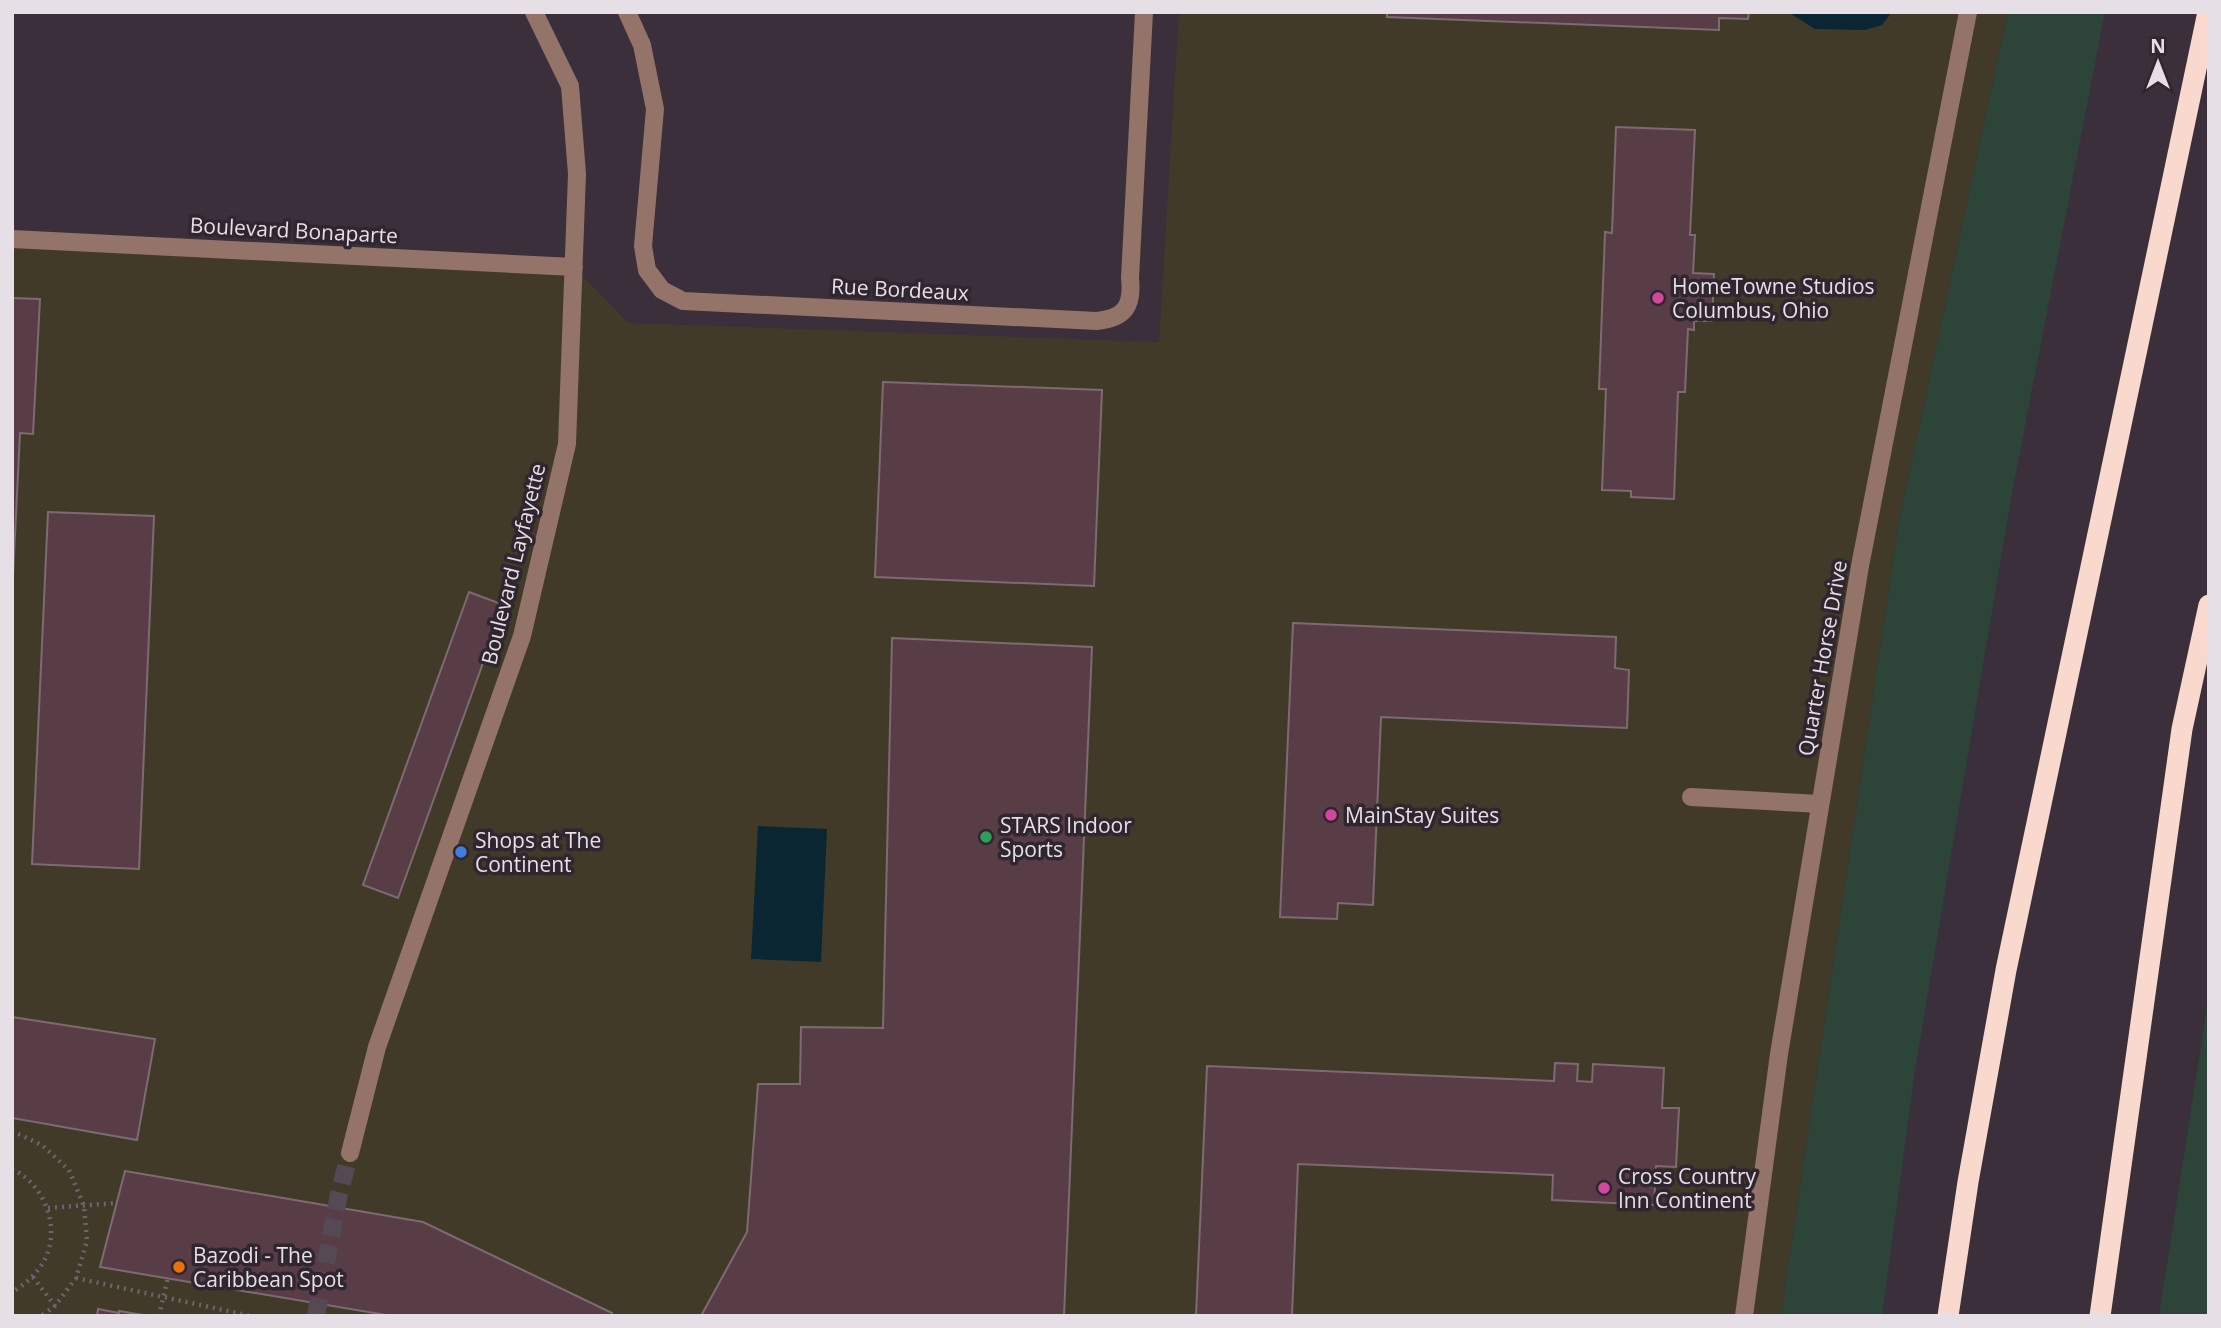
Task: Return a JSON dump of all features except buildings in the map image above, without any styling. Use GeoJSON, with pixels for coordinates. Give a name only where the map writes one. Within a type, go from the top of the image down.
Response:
{"type":"FeatureCollection","features":[{"type":"Feature","properties":{"kind":"highway"},"geometry":{"type":"LineString","coordinates":[[1948,1316],[1968,1182],[2006,970],[2208,12]]}},
{"type":"Feature","properties":{"kind":"highway"},"geometry":{"type":"LineString","coordinates":[[2100,1316],[2182,729],[2209,605]]}},
{"type":"Feature","properties":{"kind":"street","name":"Boulevard Layfayette"},"geometry":{"type":"LineString","coordinates":[[349,1153],[377,1047],[522,636],[567,444],[578,174],[570,86],[534,12]]}},
{"type":"Feature","properties":{"kind":"street","name":"Rue Bordeaux"},"geometry":{"type":"LineString","coordinates":[[627,12],[642,45],[655,109],[643,246],[647,270],[662,290],[683,301],[1097,321],[1113,319],[1126,309],[1132,294],[1130,278],[1144,12]]}},
{"type":"Feature","properties":{"kind":"street","name":"Quarter Horse Drive"},"geometry":{"type":"LineString","coordinates":[[1744,1316],[1779,1054],[1860,566],[1968,12]]}},
{"type":"Feature","properties":{"kind":"street","name":"Boulevard Bonaparte"},"geometry":{"type":"LineString","coordinates":[[12,239],[574,267]]}},
{"type":"Feature","properties":{"kind":"street"},"geometry":{"type":"LineString","coordinates":[[1691,797],[1820,804]]}},
{"type":"Feature","properties":{"kind":"path"},"geometry":{"type":"LineString","coordinates":[[12,1132],[42,1144],[69,1170],[84,1206],[87,1241],[76,1278],[55,1306],[41,1316]]}},
{"type":"Feature","properties":{"kind":"path"},"geometry":{"type":"LineString","coordinates":[[12,1169],[37,1189],[48,1208],[51,1233],[46,1256],[33,1277],[12,1292]]}},
{"type":"Feature","properties":{"kind":"path"},"geometry":{"type":"LineString","coordinates":[[48,1208],[116,1203]]}},
{"type":"Feature","properties":{"kind":"path"},"geometry":{"type":"LineString","coordinates":[[33,1277],[55,1306]]}},
{"type":"Feature","properties":{"kind":"path"},"geometry":{"type":"LineString","coordinates":[[159,1316],[168,1277]]}},
{"type":"Feature","properties":{"kind":"path"},"geometry":{"type":"LineString","coordinates":[[76,1278],[251,1316]]}},
{"type":"Feature","properties":{"kind":"shaded area"},"geometry":{"type":"Polygon","coordinates":[[[1179,12],[2008,12],[1899,522],[1781,1316],[12,1316],[12,239],[574,267],[628,323],[1159,342],[1179,12]]]}},
{"type":"Feature","properties":{"kind":"green space"},"geometry":{"type":"Polygon","coordinates":[[[2008,12],[2105,12],[2011,498],[1915,1070],[1882,1316],[1781,1316],[1899,522],[2008,12]]]}},
{"type":"Feature","properties":{"kind":"green space"},"geometry":{"type":"Polygon","coordinates":[[[2209,994],[2209,1316],[2159,1316],[2209,994]]]}},
{"type":"Feature","properties":{"kind":"water"},"geometry":{"type":"Polygon","coordinates":[[[1788,12],[1892,12],[1882,25],[1865,30],[1815,29],[1788,12]]]}},
{"type":"Feature","properties":{"kind":"water"},"geometry":{"type":"Polygon","coordinates":[[[758,826],[827,829],[821,962],[751,959],[758,826]]]}},
{"type":"Feature","properties":{"kind":"tunnel"},"geometry":{"type":"LineString","coordinates":[[316,1316],[339,1194],[350,1153]]}},
{"type":"Feature","properties":{"kind":"place","name":"HomeTowne Studios Columbus, Ohio"},"geometry":{"type":"Point","coordinates":[1658,298]}},
{"type":"Feature","properties":{"kind":"place","name":"MainStay Suites"},"geometry":{"type":"Point","coordinates":[1331,815]}},
{"type":"Feature","properties":{"kind":"place","name":"STARS Indoor Sports"},"geometry":{"type":"Point","coordinates":[986,837]}},
{"type":"Feature","properties":{"kind":"place","name":"Shops at The Continent"},"geometry":{"type":"Point","coordinates":[461,852]}},
{"type":"Feature","properties":{"kind":"place","name":"Cross Country Inn Continent"},"geometry":{"type":"Point","coordinates":[1604,1188]}},
{"type":"Feature","properties":{"kind":"place","name":"Bazodi - The Caribbean Spot"},"geometry":{"type":"Point","coordinates":[179,1267]}}]}
